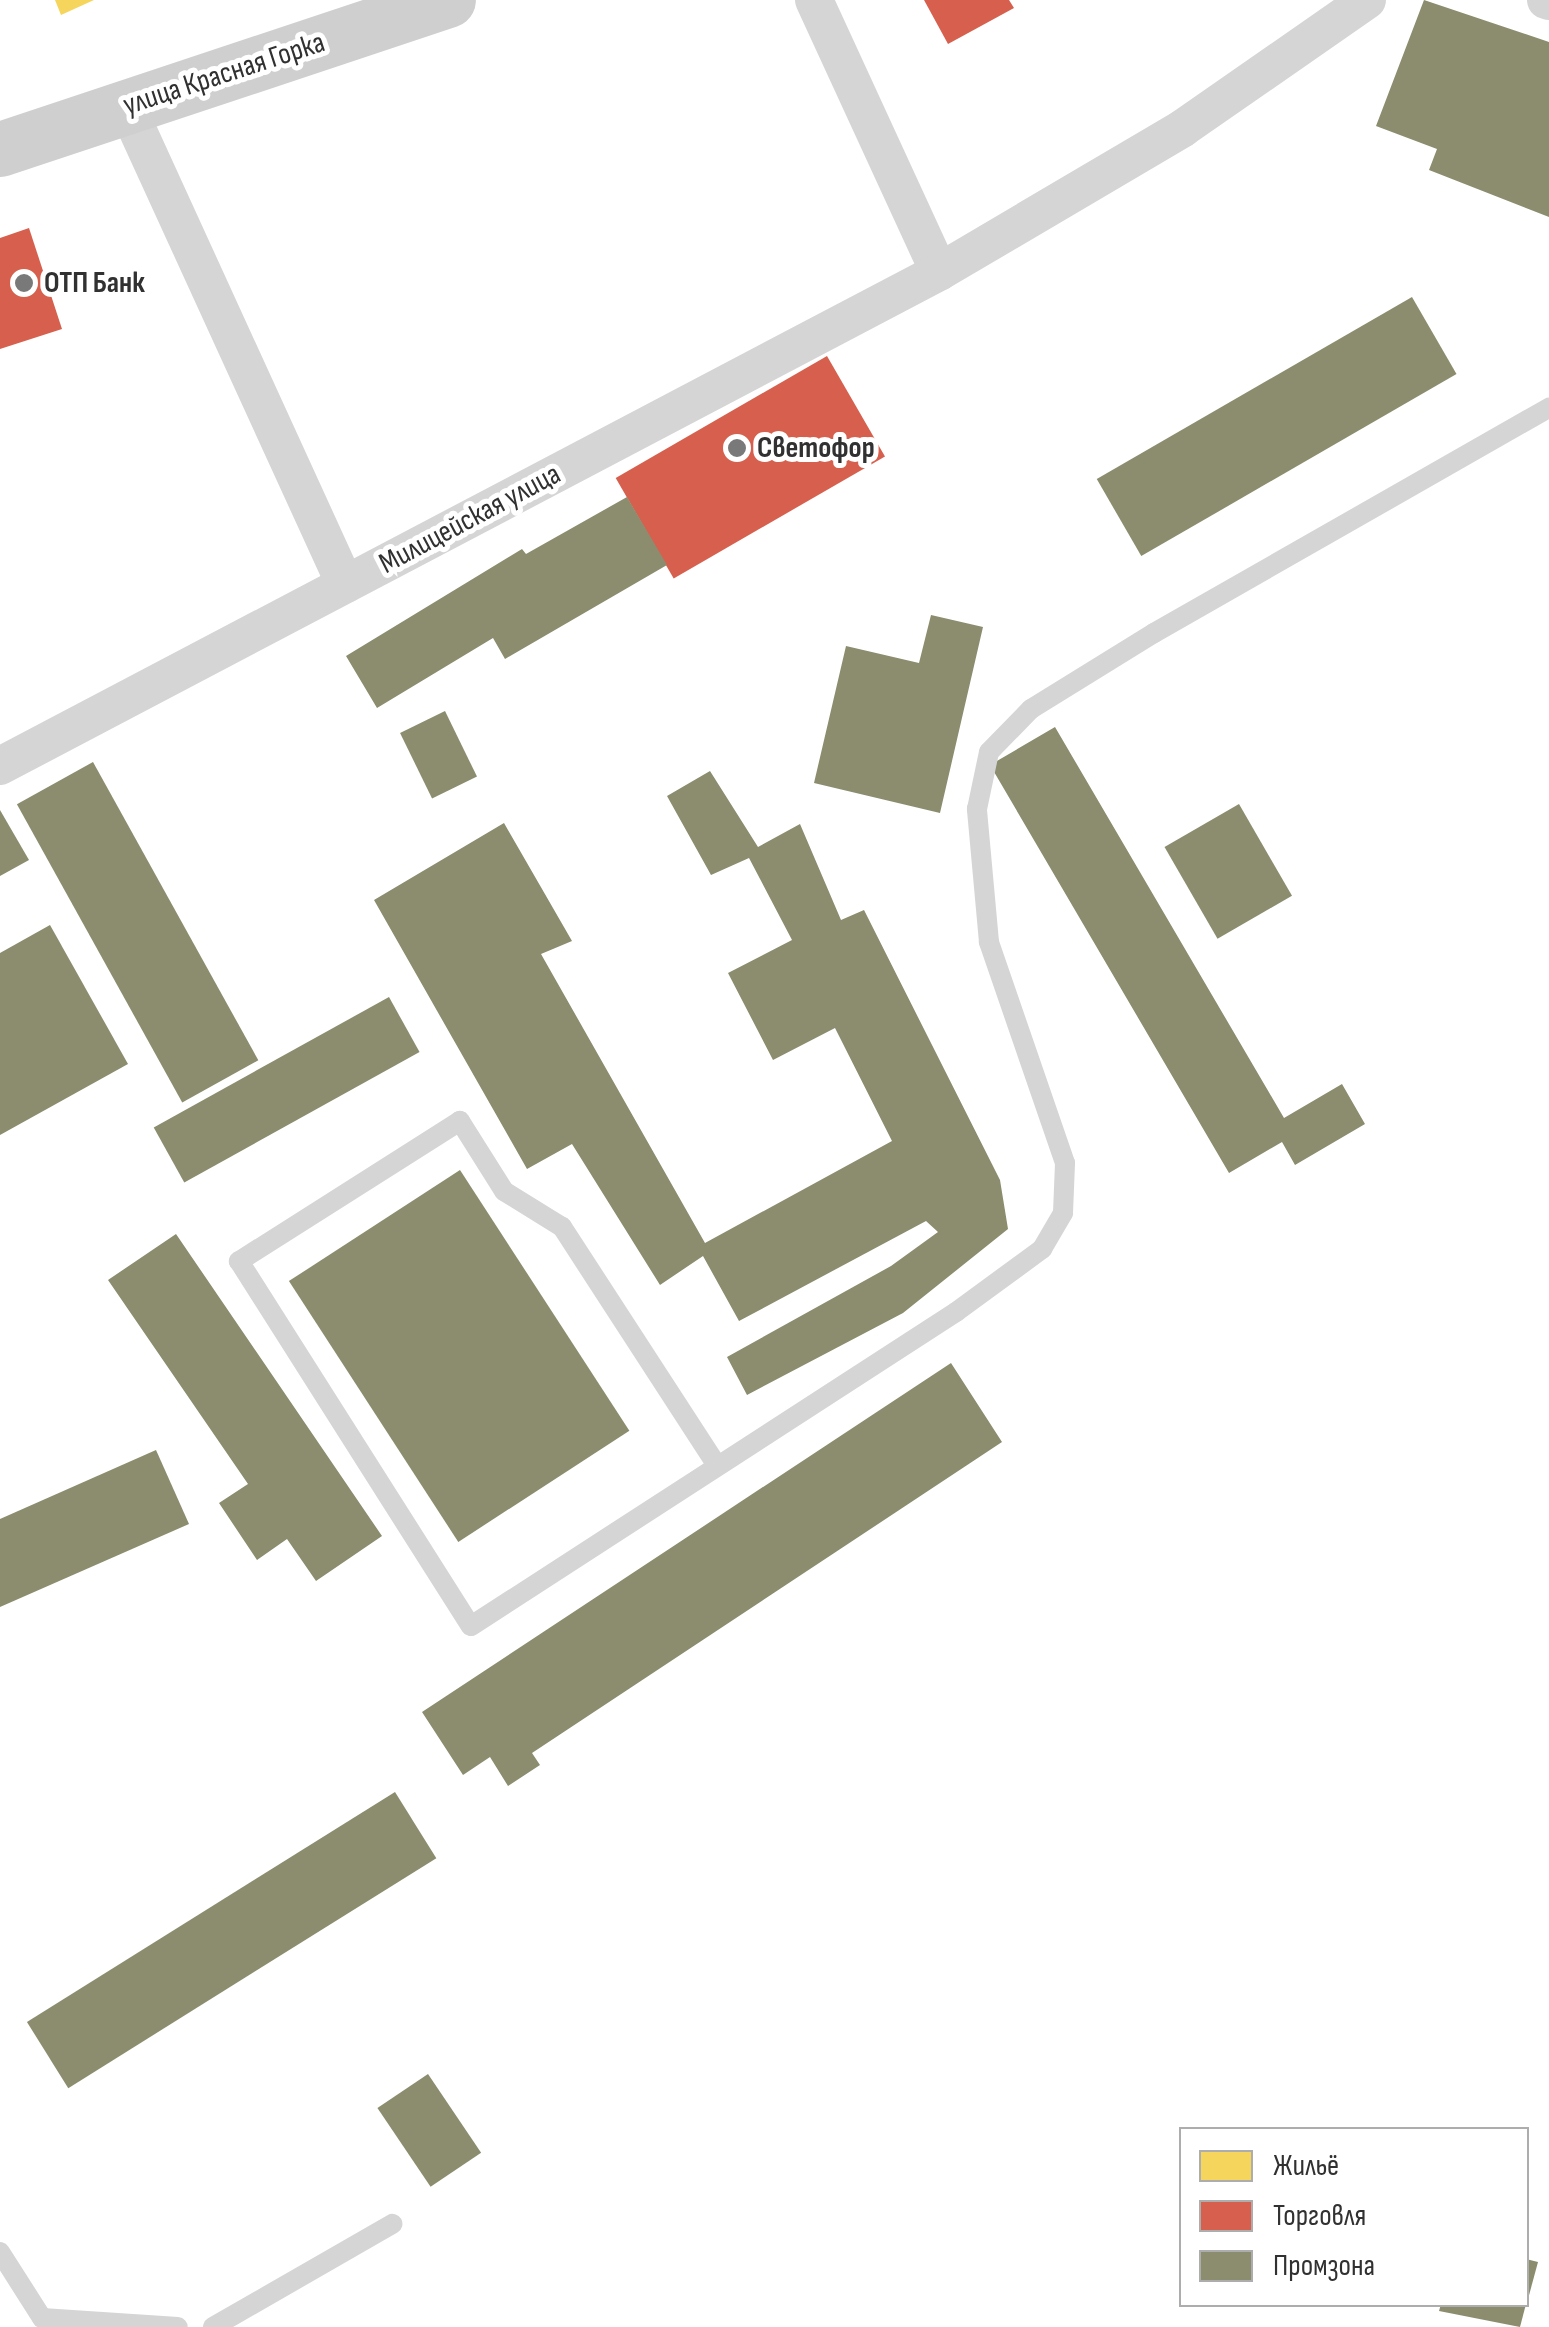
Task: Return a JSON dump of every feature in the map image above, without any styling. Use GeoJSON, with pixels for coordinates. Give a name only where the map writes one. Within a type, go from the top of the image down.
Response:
{"type":"FeatureCollection","features":[{"type":"Feature","properties":{"kind":"street","name":"улица Красная Горка"},"geometry":{"type":"LineString","coordinates":[[0,149],[448,0]]}},
{"type":"Feature","properties":{"kind":"street"},"geometry":{"type":"LineString","coordinates":[[814,0],[939,272]]}},
{"type":"Feature","properties":{"kind":"street","name":"Милицейская улица"},"geometry":{"type":"LineString","coordinates":[[0,766],[939,272],[1184,128],[1367,0]]}},
{"type":"Feature","properties":{"kind":"street"},"geometry":{"type":"LineString","coordinates":[[126,105],[346,584]]}},
{"type":"Feature","properties":{"kind":"lane"},"geometry":{"type":"LineString","coordinates":[[716,1464],[562,1227],[504,1191],[460,1121],[239,1261],[471,1626],[1004,1278],[1042,1249],[1063,1213],[1065,1162],[990,942],[979,874],[980,783],[989,752],[1007,728],[1154,633],[1549,408]]}},
{"type":"Feature","properties":{"kind":"lane"},"geometry":{"type":"LineString","coordinates":[[213,2327],[392,2224]]}},
{"type":"Feature","properties":{"kind":"lane"},"geometry":{"type":"LineString","coordinates":[[0,2252],[42,2318],[178,2327]]}},
{"type":"Feature","properties":{"kind":"building: Жильё"},"geometry":{"type":"Polygon","coordinates":[[[55,0],[94,0],[61,15],[55,0]]]}},
{"type":"Feature","properties":{"kind":"building: Торговля"},"geometry":{"type":"Polygon","coordinates":[[[924,0],[1009,0],[1014,8],[948,44],[924,0]]]}},
{"type":"Feature","properties":{"kind":"building: Торговля","name":"ОТП Банк"},"geometry":{"type":"Polygon","coordinates":[[[29,228],[62,329],[0,349],[0,238],[29,228]]]}},
{"type":"Feature","properties":{"kind":"building: Торговля"},"geometry":{"type":"Polygon","coordinates":[[[827,356],[885,456],[674,578],[616,478],[827,356]]]}},
{"type":"Feature","properties":{"kind":"building: Промзона"},"geometry":{"type":"Polygon","coordinates":[[[1424,0],[1549,42],[1549,217],[1429,170],[1437,149],[1376,126],[1424,0]]]}},
{"type":"Feature","properties":{"kind":"building: Промзона"},"geometry":{"type":"Polygon","coordinates":[[[1412,297],[1456,374],[1141,556],[1097,479],[1412,297]]]}},
{"type":"Feature","properties":{"kind":"building: Промзона"},"geometry":{"type":"Polygon","coordinates":[[[627,497],[667,565],[505,659],[493,638],[377,708],[346,656],[522,549],[526,554],[627,497]]]}},
{"type":"Feature","properties":{"kind":"building: Промзона"},"geometry":{"type":"Polygon","coordinates":[[[931,615],[983,627],[940,813],[814,783],[846,646],[919,663],[931,615]]]}},
{"type":"Feature","properties":{"kind":"building: Промзона"},"geometry":{"type":"Polygon","coordinates":[[[445,711],[477,777],[432,799],[400,733],[445,711]]]}},
{"type":"Feature","properties":{"kind":"building: Промзона"},"geometry":{"type":"Polygon","coordinates":[[[1055,727],[1284,1118],[1342,1084],[1365,1124],[1295,1165],[1282,1142],[1229,1173],[990,765],[1055,727]]]}},
{"type":"Feature","properties":{"kind":"building: Промзона"},"geometry":{"type":"Polygon","coordinates":[[[93,762],[258,1060],[182,1102],[17,804],[93,762]]]}},
{"type":"Feature","properties":{"kind":"building: Промзона"},"geometry":{"type":"Polygon","coordinates":[[[710,771],[758,847],[800,824],[841,920],[864,910],[1000,1180],[1008,1229],[903,1313],[747,1395],[727,1357],[891,1266],[938,1232],[926,1221],[739,1321],[703,1256],[660,1285],[572,1144],[527,1169],[374,900],[504,823],[572,941],[541,954],[705,1243],[892,1141],[835,1028],[773,1060],[728,973],[792,940],[749,858],[711,875],[667,796],[710,771]]]}},
{"type":"Feature","properties":{"kind":"building: Промзона"},"geometry":{"type":"Polygon","coordinates":[[[1239,804],[1292,896],[1218,939],[1165,847],[1239,804]]]}},
{"type":"Feature","properties":{"kind":"building: Промзона"},"geometry":{"type":"Polygon","coordinates":[[[0,810],[29,860],[0,876],[0,810]]]}},
{"type":"Feature","properties":{"kind":"building: Промзона"},"geometry":{"type":"Polygon","coordinates":[[[50,925],[128,1064],[0,1135],[0,953],[50,925]]]}},
{"type":"Feature","properties":{"kind":"building: Промзона"},"geometry":{"type":"Polygon","coordinates":[[[389,997],[420,1052],[184,1183],[154,1127],[389,997]]]}},
{"type":"Feature","properties":{"kind":"building: Промзона"},"geometry":{"type":"Polygon","coordinates":[[[460,1170],[629,1431],[458,1542],[289,1281],[460,1170]]]}},
{"type":"Feature","properties":{"kind":"building: Промзона"},"geometry":{"type":"Polygon","coordinates":[[[176,1234],[382,1536],[316,1581],[287,1539],[257,1560],[219,1503],[248,1484],[108,1280],[176,1234]]]}},
{"type":"Feature","properties":{"kind":"building: Промзона"},"geometry":{"type":"Polygon","coordinates":[[[951,1363],[1002,1442],[532,1753],[540,1765],[508,1786],[490,1757],[463,1775],[422,1712],[951,1363]]]}},
{"type":"Feature","properties":{"kind":"building: Промзона"},"geometry":{"type":"Polygon","coordinates":[[[156,1450],[189,1524],[0,1607],[0,1519],[156,1450]]]}},
{"type":"Feature","properties":{"kind":"building: Промзона"},"geometry":{"type":"Polygon","coordinates":[[[395,1792],[436,1858],[68,2088],[27,2022],[395,1792]]]}},
{"type":"Feature","properties":{"kind":"building: Промзона"},"geometry":{"type":"Polygon","coordinates":[[[428,2074],[481,2153],[431,2187],[377,2108],[428,2074]]]}},
{"type":"Feature","properties":{"kind":"building: Промзона"},"geometry":{"type":"Polygon","coordinates":[[[1529,2260],[1538,2262],[1529,2295],[1529,2260]]]}},
{"type":"Feature","properties":{"kind":"building: Промзона"},"geometry":{"type":"Polygon","coordinates":[[[1440,2307],[1525,2307],[1520,2327],[1439,2311],[1440,2307]]]}},
{"type":"Feature","properties":{"kind":"place","name":"ОТП Банк"},"geometry":{"type":"Point","coordinates":[24,283]}},
{"type":"Feature","properties":{"kind":"place","name":"Светофор"},"geometry":{"type":"Point","coordinates":[737,448]}}]}
